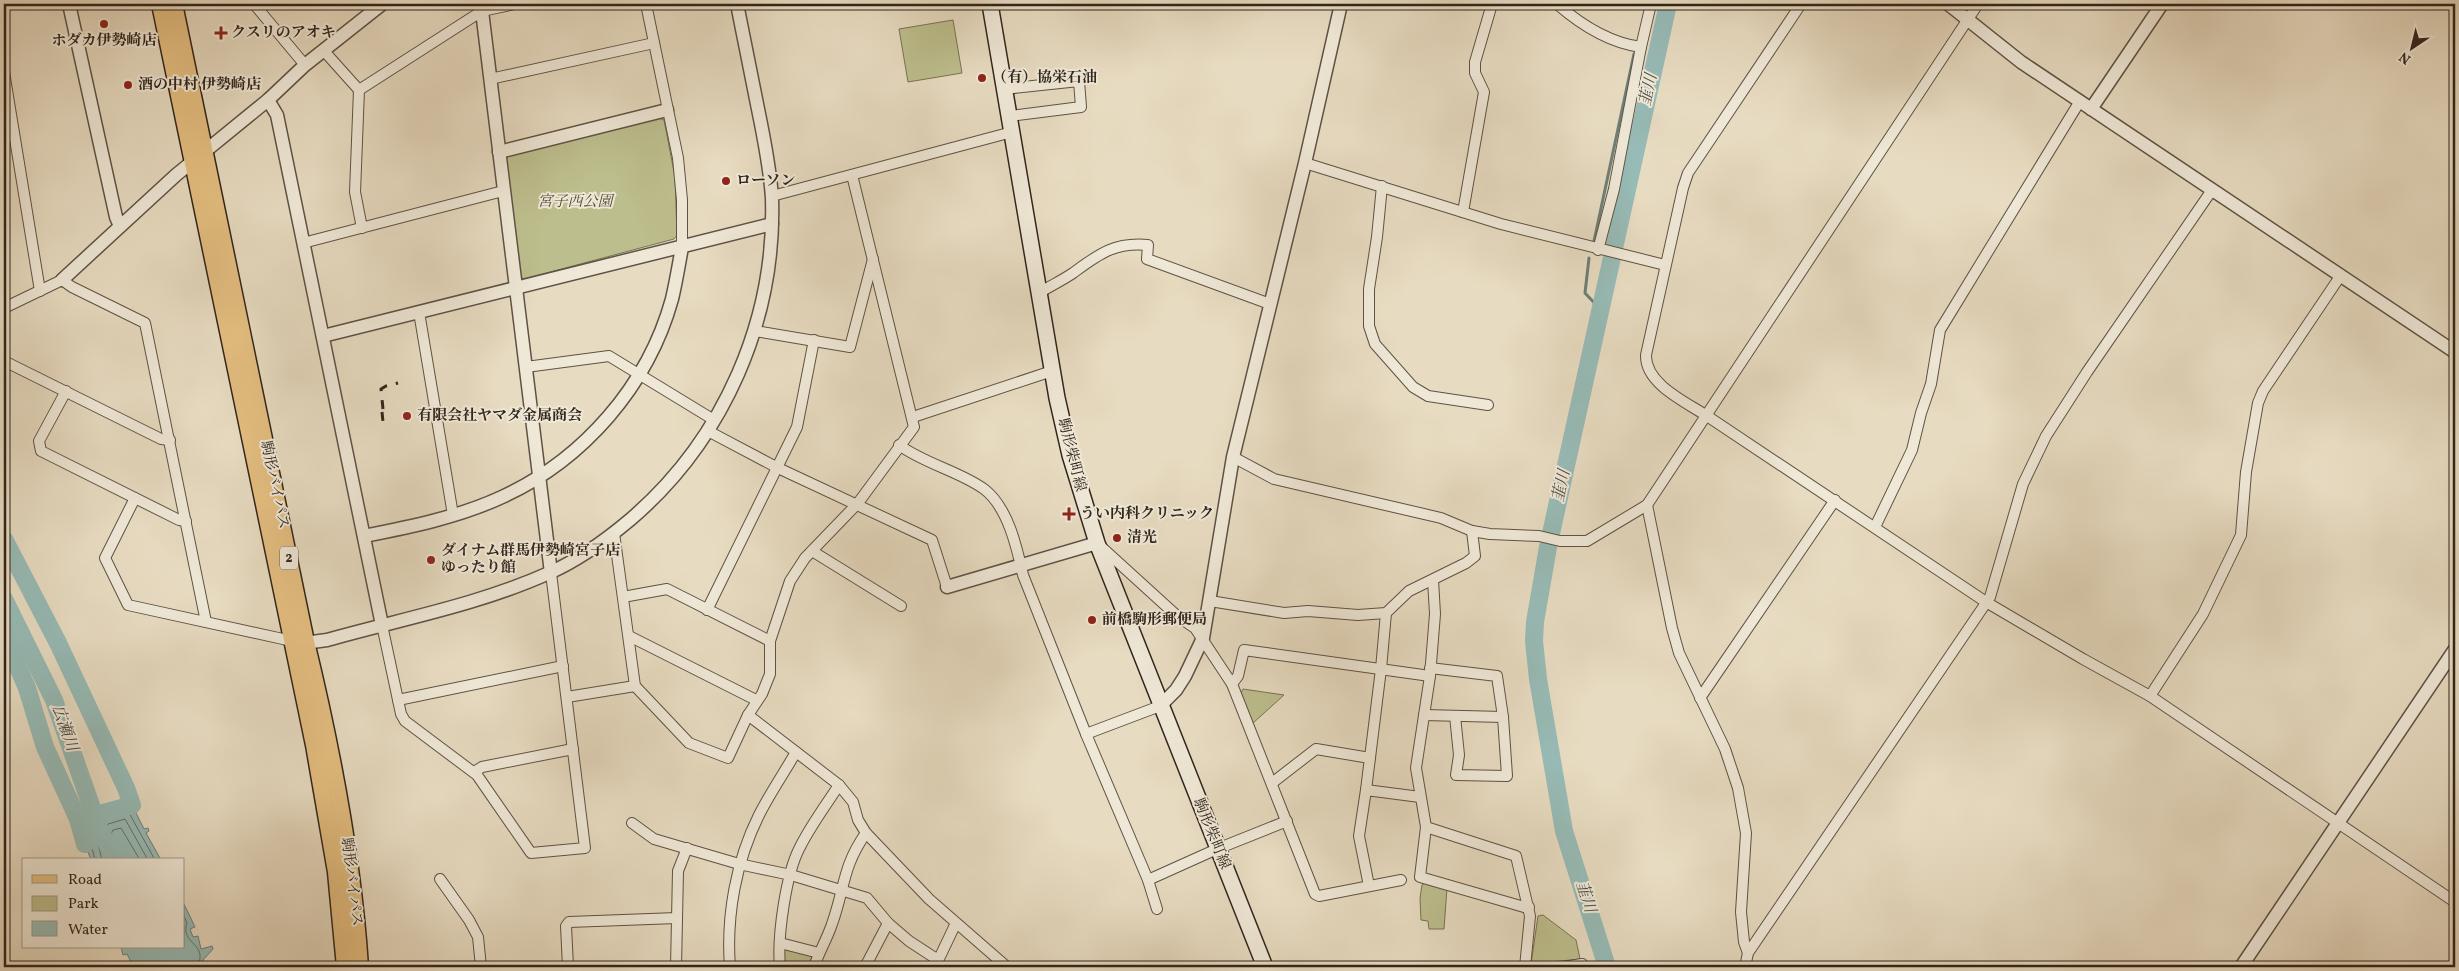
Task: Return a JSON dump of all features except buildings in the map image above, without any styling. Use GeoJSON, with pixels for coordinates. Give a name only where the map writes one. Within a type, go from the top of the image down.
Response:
{"type":"FeatureCollection","features":[{"type":"Feature","properties":{"kind":"main road","name":"駒形バイパス"},"geometry":{"type":"LineString","coordinates":[[160,4],[199,155]]}},
{"type":"Feature","properties":{"kind":"main road","name":"駒形バイパス"},"geometry":{"type":"LineString","coordinates":[[174,4],[199,155],[299,641],[314,745],[336,872],[345,967]]}},
{"type":"Feature","properties":{"kind":"main road","name":"駒形柴町線"},"geometry":{"type":"LineString","coordinates":[[990,4],[1052,371],[1070,454],[1096,543],[1265,967]]}},
{"type":"Feature","properties":{"kind":"main road","name":"駒形バイパス"},"geometry":{"type":"LineString","coordinates":[[299,641],[330,742],[350,868],[360,967]]}},
{"type":"Feature","properties":{"kind":"street"},"geometry":{"type":"LineString","coordinates":[[69,4],[116,217],[120,226]]}},
{"type":"Feature","properties":{"kind":"street"},"geometry":{"type":"LineString","coordinates":[[254,4],[305,65]]}},
{"type":"Feature","properties":{"kind":"street"},"geometry":{"type":"LineString","coordinates":[[4,308],[62,280],[199,155],[268,100],[305,65],[382,4]]}},
{"type":"Feature","properties":{"kind":"street"},"geometry":{"type":"LineString","coordinates":[[359,90],[480,7],[515,4]]}},
{"type":"Feature","properties":{"kind":"street"},"geometry":{"type":"LineString","coordinates":[[364,536],[454,515],[503,497],[539,477],[584,443],[606,419],[639,375],[657,338],[672,300],[682,247],[680,172],[646,4]]}},
{"type":"Feature","properties":{"kind":"street"},"geometry":{"type":"LineString","coordinates":[[135,498],[105,558],[124,599],[132,606],[299,641],[326,640],[482,599],[551,573],[614,533],[667,484],[711,426],[737,376],[755,331],[768,271],[772,196],[768,158],[736,4]]}},
{"type":"Feature","properties":{"kind":"street"},"geometry":{"type":"LineString","coordinates":[[1086,734],[1160,706],[1176,690],[1185,676],[1203,638],[1233,456],[1341,4]]}},
{"type":"Feature","properties":{"kind":"street"},"geometry":{"type":"LineString","coordinates":[[1463,212],[1484,92],[1475,74],[1475,62],[1492,4]]}},
{"type":"Feature","properties":{"kind":"street"},"geometry":{"type":"LineString","coordinates":[[1557,4],[1580,24],[1626,45],[1641,47]]}},
{"type":"Feature","properties":{"kind":"street"},"geometry":{"type":"LineString","coordinates":[[1601,250],[1651,4]]}},
{"type":"Feature","properties":{"kind":"street"},"geometry":{"type":"LineString","coordinates":[[1801,4],[1688,173],[1665,265],[1646,355],[1648,368],[1662,386],[1875,526],[1986,602],[2082,660],[2150,696],[2455,902]]}},
{"type":"Feature","properties":{"kind":"street"},"geometry":{"type":"LineString","coordinates":[[1948,4],[2021,62],[2455,352]]}},
{"type":"Feature","properties":{"kind":"street"},"geometry":{"type":"LineString","coordinates":[[1233,456],[1274,479],[1441,518],[1472,531],[1490,534],[1539,536],[1560,540],[1587,541],[1647,506],[1978,4]]}},
{"type":"Feature","properties":{"kind":"street"},"geometry":{"type":"LineString","coordinates":[[2091,109],[2162,4]]}},
{"type":"Feature","properties":{"kind":"street"},"geometry":{"type":"LineString","coordinates":[[268,100],[277,115],[382,625],[398,700],[405,721],[474,772],[531,853],[585,848],[480,7]]}},
{"type":"Feature","properties":{"kind":"street"},"geometry":{"type":"LineString","coordinates":[[490,79],[654,43]]}},
{"type":"Feature","properties":{"kind":"street"},"geometry":{"type":"LineString","coordinates":[[324,51],[359,90],[355,192],[362,228]]}},
{"type":"Feature","properties":{"kind":"street"},"geometry":{"type":"LineString","coordinates":[[4,72],[40,291]]}},
{"type":"Feature","properties":{"kind":"street"},"geometry":{"type":"LineString","coordinates":[[1005,89],[1080,82],[1081,107],[1010,116]]}},
{"type":"Feature","properties":{"kind":"street"},"geometry":{"type":"LineString","coordinates":[[1875,526],[1912,450],[1921,413],[1931,384],[1940,330],[2080,101]]}},
{"type":"Feature","properties":{"kind":"street"},"geometry":{"type":"LineString","coordinates":[[498,152],[667,110]]}},
{"type":"Feature","properties":{"kind":"street"},"geometry":{"type":"LineString","coordinates":[[772,196],[1012,132]]}},
{"type":"Feature","properties":{"kind":"street"},"geometry":{"type":"LineString","coordinates":[[1304,163],[1502,224],[1665,265]]}},
{"type":"Feature","properties":{"kind":"street"},"geometry":{"type":"LineString","coordinates":[[614,533],[635,686],[689,743],[728,758],[748,715],[756,700],[762,694],[770,674],[770,641],[790,581],[805,558],[858,504],[914,427],[852,175]]}},
{"type":"Feature","properties":{"kind":"street"},"geometry":{"type":"LineString","coordinates":[[1382,186],[1369,289],[1370,326],[1375,344],[1413,386],[1428,396],[1488,405]]}},
{"type":"Feature","properties":{"kind":"street"},"geometry":{"type":"LineString","coordinates":[[1745,967],[1748,953],[1993,592],[2023,484],[2046,436],[2087,372],[2212,190]]}},
{"type":"Feature","properties":{"kind":"street"},"geometry":{"type":"LineString","coordinates":[[303,243],[503,191]]}},
{"type":"Feature","properties":{"kind":"street"},"geometry":{"type":"LineString","coordinates":[[323,336],[772,224]]}},
{"type":"Feature","properties":{"kind":"street"},"geometry":{"type":"LineString","coordinates":[[1039,293],[1073,273],[1088,260],[1114,246],[1141,244],[1148,245],[1147,260],[1218,287],[1270,304]]}},
{"type":"Feature","properties":{"kind":"street"},"geometry":{"type":"LineString","coordinates":[[755,331],[850,347],[873,258]]}},
{"type":"Feature","properties":{"kind":"street"},"geometry":{"type":"LineString","coordinates":[[2150,696],[2203,614],[2241,535],[2246,472],[2263,391],[2341,275]]}},
{"type":"Feature","properties":{"kind":"street"},"geometry":{"type":"LineString","coordinates":[[62,280],[72,287],[145,323],[206,622]]}},
{"type":"Feature","properties":{"kind":"street"},"geometry":{"type":"LineString","coordinates":[[419,312],[454,515]]}},
{"type":"Feature","properties":{"kind":"street"},"geometry":{"type":"LineString","coordinates":[[707,610],[797,427],[814,340]]}},
{"type":"Feature","properties":{"kind":"street"},"geometry":{"type":"LineString","coordinates":[[526,367],[609,356],[711,426],[778,468],[932,540],[948,587],[1096,543],[1203,638],[1232,684],[1315,894],[1319,896],[1401,880]]}},
{"type":"Feature","properties":{"kind":"street"},"geometry":{"type":"LineString","coordinates":[[4,361],[162,439],[170,440]]}},
{"type":"Feature","properties":{"kind":"street"},"geometry":{"type":"LineString","coordinates":[[913,417],[1052,371]]}},
{"type":"Feature","properties":{"kind":"street"},"geometry":{"type":"LineString","coordinates":[[66,391],[39,442],[40,451],[179,520],[186,521]]}},
{"type":"Feature","properties":{"kind":"street"},"geometry":{"type":"LineString","coordinates":[[899,446],[990,494],[1002,511],[1021,566],[1086,734],[1148,880],[1157,909]]}},
{"type":"Feature","properties":{"kind":"street"},"geometry":{"type":"LineString","coordinates":[[1700,698],[1835,500]]}},
{"type":"Feature","properties":{"kind":"street"},"geometry":{"type":"LineString","coordinates":[[1647,506],[1672,628],[1679,653],[1725,749],[1738,788],[1746,833],[1741,912],[1744,942],[1748,953]]}},
{"type":"Feature","properties":{"kind":"street"},"geometry":{"type":"LineString","coordinates":[[1210,602],[1284,613],[1308,611],[1358,615],[1386,613],[1409,591],[1433,580],[1475,556],[1472,531]]}},
{"type":"Feature","properties":{"kind":"street"},"geometry":{"type":"LineString","coordinates":[[812,551],[901,606]]}},
{"type":"Feature","properties":{"kind":"street"},"geometry":{"type":"LineString","coordinates":[[1433,580],[1435,614],[1430,672],[1416,768],[1426,826],[1420,877],[1529,907]]}},
{"type":"Feature","properties":{"kind":"street"},"geometry":{"type":"LineString","coordinates":[[623,596],[666,590],[770,641]]}},
{"type":"Feature","properties":{"kind":"street"},"geometry":{"type":"LineString","coordinates":[[1369,886],[1359,836],[1381,669],[1386,613]]}},
{"type":"Feature","properties":{"kind":"street"},"geometry":{"type":"LineString","coordinates":[[629,636],[756,700]]}},
{"type":"Feature","properties":{"kind":"street"},"geometry":{"type":"LineString","coordinates":[[2241,967],[2455,648]]}},
{"type":"Feature","properties":{"kind":"street"},"geometry":{"type":"LineString","coordinates":[[1232,684],[1238,676],[1244,650],[1381,669],[1497,676],[1503,718],[1507,776],[1456,775],[1459,755],[1455,716]]}},
{"type":"Feature","properties":{"kind":"street"},"geometry":{"type":"LineString","coordinates":[[398,700],[563,666]]}},
{"type":"Feature","properties":{"kind":"street"},"geometry":{"type":"LineString","coordinates":[[567,697],[635,686]]}},
{"type":"Feature","properties":{"kind":"street"},"geometry":{"type":"LineString","coordinates":[[748,715],[838,784],[853,802],[858,820],[866,833],[956,923],[1008,967]]}},
{"type":"Feature","properties":{"kind":"street"},"geometry":{"type":"LineString","coordinates":[[1424,715],[1503,718]]}},
{"type":"Feature","properties":{"kind":"street"},"geometry":{"type":"LineString","coordinates":[[474,772],[482,767],[573,749]]}},
{"type":"Feature","properties":{"kind":"street"},"geometry":{"type":"LineString","coordinates":[[1272,783],[1316,749],[1370,758]]}},
{"type":"Feature","properties":{"kind":"street"},"geometry":{"type":"LineString","coordinates":[[730,967],[732,904],[739,864],[759,815],[796,752]]}},
{"type":"Feature","properties":{"kind":"street"},"geometry":{"type":"LineString","coordinates":[[780,967],[780,943],[791,875],[799,848],[838,784]]}},
{"type":"Feature","properties":{"kind":"street"},"geometry":{"type":"LineString","coordinates":[[1366,790],[1420,797]]}},
{"type":"Feature","properties":{"kind":"street"},"geometry":{"type":"LineString","coordinates":[[1148,880],[1217,849],[1287,821]]}},
{"type":"Feature","properties":{"kind":"street"},"geometry":{"type":"LineString","coordinates":[[632,823],[654,839],[739,864],[791,875],[867,898],[888,923],[937,964],[956,923]]}},
{"type":"Feature","properties":{"kind":"street"},"geometry":{"type":"LineString","coordinates":[[1426,826],[1516,856],[1530,916],[1524,967]]}},
{"type":"Feature","properties":{"kind":"street"},"geometry":{"type":"LineString","coordinates":[[814,967],[833,923],[850,859],[866,833]]}},
{"type":"Feature","properties":{"kind":"street"},"geometry":{"type":"LineString","coordinates":[[676,967],[678,871],[688,848]]}},
{"type":"Feature","properties":{"kind":"street"},"geometry":{"type":"LineString","coordinates":[[440,879],[478,936],[481,967]]}},
{"type":"Feature","properties":{"kind":"street"},"geometry":{"type":"LineString","coordinates":[[568,967],[566,926],[569,922],[677,918]]}},
{"type":"Feature","properties":{"kind":"street"},"geometry":{"type":"LineString","coordinates":[[865,967],[888,923]]}},
{"type":"Feature","properties":{"kind":"street"},"geometry":{"type":"LineString","coordinates":[[780,943],[819,952]]}},
{"type":"Feature","properties":{"kind":"street"},"geometry":{"type":"LineString","coordinates":[[1563,967],[1582,964],[1583,967]]}},
{"type":"Feature","properties":{"kind":"green space"},"geometry":{"type":"Polygon","coordinates":[[[953,20],[962,73],[908,82],[899,29],[953,20]]]}},
{"type":"Feature","properties":{"kind":"green space","name":"宮子西公園"},"geometry":{"type":"Polygon","coordinates":[[[659,118],[664,120],[675,177],[677,235],[674,239],[524,279],[520,276],[506,160],[508,155],[659,118]]]}},
{"type":"Feature","properties":{"kind":"green space"},"geometry":{"type":"Polygon","coordinates":[[[1243,689],[1284,695],[1252,724],[1240,695],[1243,689]]]}},
{"type":"Feature","properties":{"kind":"green space"},"geometry":{"type":"Polygon","coordinates":[[[1426,882],[1447,888],[1444,929],[1429,929],[1428,921],[1421,920],[1420,898],[1422,885],[1426,882]]]}},
{"type":"Feature","properties":{"kind":"green space"},"geometry":{"type":"Polygon","coordinates":[[[1543,915],[1576,940],[1580,959],[1531,964],[1538,916],[1543,915]]]}},
{"type":"Feature","properties":{"kind":"green space"},"geometry":{"type":"Polygon","coordinates":[[[786,948],[808,952],[812,957],[808,967],[783,967],[782,951],[786,948]]]}},
{"type":"Feature","properties":{"kind":"water"},"geometry":{"type":"Polygon","coordinates":[[[132,805],[144,829],[148,828],[149,831],[146,833],[160,858],[90,858],[85,844],[100,814],[132,805]]]}},
{"type":"Feature","properties":{"kind":"water"},"geometry":{"type":"Polygon","coordinates":[[[185,906],[195,927],[190,929],[193,937],[198,936],[201,949],[212,946],[213,949],[203,960],[203,967],[128,967],[128,964],[131,962],[127,954],[123,955],[121,948],[185,948],[185,906]]]}},
{"type":"Feature","properties":{"kind":"waterway","name":"韮川"},"geometry":{"type":"LineString","coordinates":[[1607,967],[1564,831],[1538,679],[1534,641],[1535,622],[1548,547],[1668,4]]}},
{"type":"Feature","properties":{"kind":"waterway"},"geometry":{"type":"LineString","coordinates":[[1594,241],[1634,54]]}},
{"type":"Feature","properties":{"kind":"waterway"},"geometry":{"type":"LineString","coordinates":[[1589,258],[1585,293],[1600,309]]}},
{"type":"Feature","properties":{"kind":"waterway"},"geometry":{"type":"LineString","coordinates":[[4,539],[58,643],[126,788],[132,805],[100,814],[85,844]]}},
{"type":"Feature","properties":{"kind":"waterway","name":"広瀬川"},"geometry":{"type":"LineString","coordinates":[[4,599],[54,700],[99,828],[114,858]]}},
{"type":"Feature","properties":{"kind":"waterway"},"geometry":{"type":"LineString","coordinates":[[4,635],[27,688],[45,747],[78,819],[85,844]]}},
{"type":"Feature","properties":{"kind":"railway"},"geometry":{"type":"LineString","coordinates":[[383,409],[381,389],[398,383]]}},
{"type":"Feature","properties":{"kind":"railway"},"geometry":{"type":"LineString","coordinates":[[382,412],[383,422]]}},
{"type":"Feature","properties":{"kind":"place","name":"ホダカ伊勢崎店"},"geometry":{"type":"Point","coordinates":[104,24]}},
{"type":"Feature","properties":{"kind":"place","name":"クスリのアオキ"},"geometry":{"type":"Point","coordinates":[221,33]}},
{"type":"Feature","properties":{"kind":"place","name":"（有）協栄石油"},"geometry":{"type":"Point","coordinates":[982,78]}},
{"type":"Feature","properties":{"kind":"place","name":"酒の中村 伊勢崎店"},"geometry":{"type":"Point","coordinates":[128,85]}},
{"type":"Feature","properties":{"kind":"place","name":"ローソン"},"geometry":{"type":"Point","coordinates":[726,181]}},
{"type":"Feature","properties":{"kind":"place","name":"有限会社ヤマダ金属商会"},"geometry":{"type":"Point","coordinates":[407,416]}},
{"type":"Feature","properties":{"kind":"place","name":"うい内科クリニック"},"geometry":{"type":"Point","coordinates":[1069,514]}},
{"type":"Feature","properties":{"kind":"place","name":"清光"},"geometry":{"type":"Point","coordinates":[1117,538]}},
{"type":"Feature","properties":{"kind":"place","name":"ダイナム群馬伊勢崎宮子店 ゆったり館"},"geometry":{"type":"Point","coordinates":[431,560]}},
{"type":"Feature","properties":{"kind":"place","name":"前橋駒形郵便局"},"geometry":{"type":"Point","coordinates":[1092,620]}}]}
